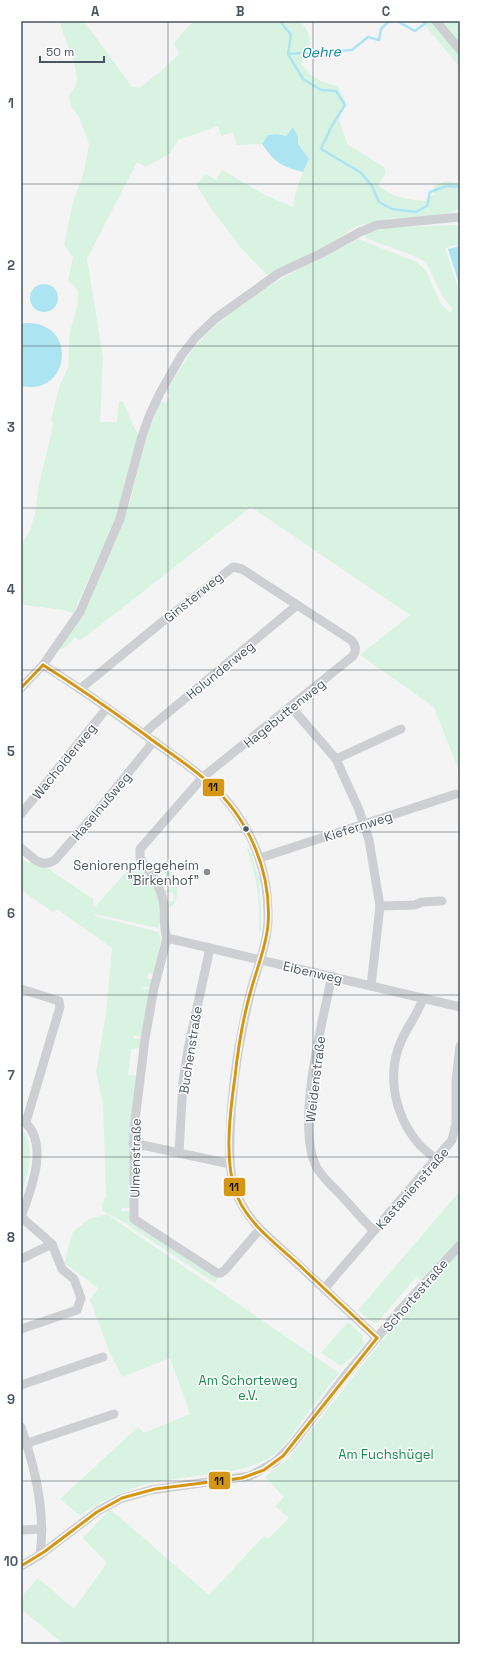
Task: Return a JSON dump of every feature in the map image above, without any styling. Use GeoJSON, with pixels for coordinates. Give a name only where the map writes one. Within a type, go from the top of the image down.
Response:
{"type":"FeatureCollection","features":[{"type":"Feature","properties":{"kind":"street"},"geometry":{"type":"LineString","coordinates":[[436,21],[460,50]]}},
{"type":"Feature","properties":{"kind":"street"},"geometry":{"type":"LineString","coordinates":[[21,688],[43,665],[80,612],[120,519],[142,436],[150,414],[181,356],[196,337],[216,318],[279,272],[320,254],[360,232],[378,225],[460,217]]}},
{"type":"Feature","properties":{"kind":"street","name":"Ginsterweg"},"geometry":{"type":"LineString","coordinates":[[80,689],[174,612],[233,567],[242,569],[354,643]]}},
{"type":"Feature","properties":{"kind":"street","name":"Holunderweg"},"geometry":{"type":"LineString","coordinates":[[144,734],[296,606]]}},
{"type":"Feature","properties":{"kind":"street","name":"Hagebuttenweg"},"geometry":{"type":"LineString","coordinates":[[167,938],[161,893],[151,871],[140,858],[139,851],[203,777],[353,656],[356,649],[354,643]]}},
{"type":"Feature","properties":{"kind":"street"},"geometry":{"type":"LineString","coordinates":[[43,665],[80,689],[203,777],[219,792],[238,815],[253,842],[260,858],[267,892],[268,914],[265,941],[244,1019],[237,1061],[230,1126],[230,1164],[234,1188],[240,1201],[260,1229],[377,1338]]}},
{"type":"Feature","properties":{"kind":"street"},"geometry":{"type":"LineString","coordinates":[[291,707],[301,716],[336,759],[364,824],[374,863],[380,906],[371,986]]}},
{"type":"Feature","properties":{"kind":"street","name":"Wacholderweg"},"geometry":{"type":"LineString","coordinates":[[21,814],[107,708]]}},
{"type":"Feature","properties":{"kind":"street"},"geometry":{"type":"LineString","coordinates":[[336,759],[401,729]]}},
{"type":"Feature","properties":{"kind":"street","name":"Haselnußweg"},"geometry":{"type":"LineString","coordinates":[[21,848],[44,864],[49,864],[55,860],[154,742]]}},
{"type":"Feature","properties":{"kind":"street","name":"Kiefernweg"},"geometry":{"type":"LineString","coordinates":[[260,858],[456,794]]}},
{"type":"Feature","properties":{"kind":"street"},"geometry":{"type":"LineString","coordinates":[[380,906],[415,905],[422,902],[442,900]]}},
{"type":"Feature","properties":{"kind":"street","name":"Eibenweg"},"geometry":{"type":"LineString","coordinates":[[167,938],[460,1007]]}},
{"type":"Feature","properties":{"kind":"street","name":"Ulmenstraße"},"geometry":{"type":"LineString","coordinates":[[167,938],[154,988],[145,1039],[133,1143],[134,1219],[217,1273],[225,1270],[260,1229]]}},
{"type":"Feature","properties":{"kind":"street","name":"Buchenstraße"},"geometry":{"type":"LineString","coordinates":[[179,1153],[183,1082],[188,1049],[210,948]]}},
{"type":"Feature","properties":{"kind":"street","name":"Weidenstraße"},"geometry":{"type":"LineString","coordinates":[[332,976],[313,1073],[309,1112],[310,1146],[314,1161],[322,1176],[374,1231]]}},
{"type":"Feature","properties":{"kind":"street"},"geometry":{"type":"LineString","coordinates":[[21,989],[59,1001],[60,1007],[23,1121],[34,1134],[37,1148],[37,1160],[28,1198],[21,1217],[52,1244],[62,1269],[74,1279],[81,1298],[77,1310],[21,1329]]}},
{"type":"Feature","properties":{"kind":"street"},"geometry":{"type":"LineString","coordinates":[[423,998],[419,1010],[402,1039],[397,1052],[394,1066],[394,1088],[401,1116],[419,1144],[436,1159]]}},
{"type":"Feature","properties":{"kind":"street","name":"Kastanienstraße"},"geometry":{"type":"LineString","coordinates":[[324,1289],[450,1144],[456,1129],[456,1081],[460,1046]]}},
{"type":"Feature","properties":{"kind":"street"},"geometry":{"type":"LineString","coordinates":[[133,1143],[230,1164]]}},
{"type":"Feature","properties":{"kind":"street"},"geometry":{"type":"LineString","coordinates":[[21,1259],[52,1244]]}},
{"type":"Feature","properties":{"kind":"street","name":"Schortestraße"},"geometry":{"type":"LineString","coordinates":[[21,1566],[40,1555],[98,1511],[129,1496],[151,1490],[242,1478],[267,1468],[283,1456],[345,1376],[432,1274],[460,1245]]}},
{"type":"Feature","properties":{"kind":"street"},"geometry":{"type":"LineString","coordinates":[[21,1385],[102,1357]]}},
{"type":"Feature","properties":{"kind":"street"},"geometry":{"type":"LineString","coordinates":[[24,1444],[114,1414]]}},
{"type":"Feature","properties":{"kind":"street"},"geometry":{"type":"LineString","coordinates":[[21,1427],[24,1444],[37,1487],[42,1529],[40,1555]]}},
{"type":"Feature","properties":{"kind":"street"},"geometry":{"type":"LineString","coordinates":[[21,1530],[42,1529]]}},
{"type":"Feature","properties":{"kind":"green space"},"geometry":{"type":"Polygon","coordinates":[[[60,21],[70,21],[73,23],[84,21],[132,87],[139,88],[160,72],[179,54],[174,43],[193,21],[300,21],[307,31],[310,42],[308,52],[301,63],[312,76],[337,86],[346,101],[339,120],[347,144],[384,167],[386,173],[378,185],[394,195],[425,201],[434,194],[434,186],[445,181],[460,184],[460,209],[447,214],[419,219],[391,218],[357,226],[320,250],[267,275],[241,248],[210,207],[196,184],[206,174],[216,180],[222,170],[265,195],[293,207],[299,183],[309,159],[298,144],[291,129],[286,136],[277,134],[268,135],[262,144],[237,145],[233,132],[221,136],[218,126],[178,140],[170,153],[146,167],[137,162],[87,259],[103,357],[100,422],[117,422],[119,401],[123,402],[137,433],[137,440],[121,503],[112,528],[74,614],[64,610],[24,605],[21,608],[21,546],[30,530],[35,514],[39,484],[53,426],[51,419],[60,385],[68,367],[70,332],[78,303],[78,290],[68,280],[73,257],[64,245],[73,201],[84,172],[89,144],[79,117],[71,106],[69,96],[76,85],[76,70],[60,21]]]}},
{"type":"Feature","properties":{"kind":"green space"},"geometry":{"type":"Polygon","coordinates":[[[421,21],[460,21],[460,67],[421,21]]]}},
{"type":"Feature","properties":{"kind":"green space"},"geometry":{"type":"Polygon","coordinates":[[[450,225],[460,226],[460,244],[445,248],[460,293],[460,774],[434,707],[360,655],[410,615],[251,507],[80,641],[75,637],[66,647],[58,649],[90,597],[122,526],[131,498],[146,438],[160,402],[164,402],[165,404],[170,395],[167,391],[186,359],[200,341],[235,309],[274,283],[358,239],[417,262],[426,271],[441,304],[450,313],[453,309],[443,297],[426,262],[412,255],[365,238],[366,233],[388,228],[450,225]]]}},
{"type":"Feature","properties":{"kind":"green space"},"geometry":{"type":"Polygon","coordinates":[[[249,848],[251,853],[253,852],[254,855],[252,856],[261,882],[259,883],[261,932],[259,930],[257,889],[247,849],[249,848]]]}},
{"type":"Feature","properties":{"kind":"green space"},"geometry":{"type":"Polygon","coordinates":[[[21,858],[29,863],[31,858],[93,899],[94,908],[136,861],[150,878],[156,891],[159,898],[161,913],[158,928],[95,914],[95,916],[158,932],[161,939],[154,974],[148,973],[147,978],[153,980],[151,987],[143,987],[143,989],[151,989],[142,1037],[134,1036],[134,1038],[141,1039],[140,1048],[131,1049],[128,1075],[136,1076],[130,1208],[122,1208],[122,1211],[130,1211],[219,1276],[215,1283],[125,1223],[103,1211],[102,1204],[106,1196],[103,1104],[96,1072],[106,1014],[112,948],[57,909],[53,912],[21,890],[21,858]]]}},
{"type":"Feature","properties":{"kind":"green space"},"geometry":{"type":"Polygon","coordinates":[[[154,865],[167,867],[174,876],[178,891],[175,901],[172,906],[168,907],[167,902],[174,901],[173,892],[165,893],[165,891],[172,888],[169,879],[161,882],[160,880],[166,876],[162,868],[155,872],[152,867],[154,865]]]}},
{"type":"Feature","properties":{"kind":"green space"},"geometry":{"type":"Polygon","coordinates":[[[21,1127],[26,1134],[30,1150],[30,1159],[23,1192],[21,1192],[21,1127]]]}},
{"type":"Feature","properties":{"kind":"green space","name":"Am Fuchshügel"},"geometry":{"type":"Polygon","coordinates":[[[460,1191],[460,1644],[64,1644],[21,1609],[21,1597],[38,1578],[74,1609],[107,1563],[83,1538],[110,1509],[209,1595],[264,1536],[268,1539],[289,1518],[275,1506],[284,1497],[265,1477],[289,1458],[388,1333],[427,1290],[417,1276],[377,1323],[371,1321],[358,1310],[460,1191]]]}},
{"type":"Feature","properties":{"kind":"green space","name":"Am Schorteweg e.V."},"geometry":{"type":"Polygon","coordinates":[[[107,1214],[339,1373],[288,1440],[279,1450],[260,1463],[220,1473],[173,1479],[132,1488],[108,1499],[81,1515],[60,1499],[138,1427],[144,1433],[190,1414],[170,1358],[122,1377],[109,1351],[90,1300],[98,1288],[64,1263],[73,1232],[89,1219],[107,1214]]]}},
{"type":"Feature","properties":{"kind":"green space"},"geometry":{"type":"Polygon","coordinates":[[[348,1322],[362,1335],[364,1344],[341,1366],[321,1353],[348,1322]]]}},
{"type":"Feature","properties":{"kind":"water"},"geometry":{"type":"Polygon","coordinates":[[[293,127],[298,137],[298,144],[309,159],[303,172],[276,161],[262,144],[268,135],[277,134],[286,136],[293,127]]]}},
{"type":"Feature","properties":{"kind":"water"},"geometry":{"type":"Polygon","coordinates":[[[460,246],[460,287],[448,249],[460,246]]]}},
{"type":"Feature","properties":{"kind":"water"},"geometry":{"type":"Polygon","coordinates":[[[44,284],[54,288],[58,298],[54,308],[44,312],[34,308],[30,298],[34,288],[44,284]]]}},
{"type":"Feature","properties":{"kind":"water"},"geometry":{"type":"Polygon","coordinates":[[[26,323],[43,326],[54,334],[61,345],[62,358],[58,371],[50,381],[37,386],[21,386],[21,324],[26,323]]]}},
{"type":"Feature","properties":{"kind":"waterway"},"geometry":{"type":"LineString","coordinates":[[280,21],[291,35],[288,54],[303,79],[321,90],[336,91],[345,105],[331,127],[321,149],[360,172],[372,186],[379,202],[392,209],[416,212],[427,206],[430,192],[447,186],[460,187]]}},
{"type":"Feature","properties":{"kind":"waterway","name":"Oehre"},"geometry":{"type":"LineString","coordinates":[[288,54],[352,50],[368,37],[379,40],[381,29],[388,22],[397,21],[415,31],[427,22]]}},
{"type":"Feature","properties":{"kind":"transit line","name":"11"},"geometry":{"type":"LineString","coordinates":[[43,665],[107,707],[200,775],[222,796],[246,828],[261,865],[266,885],[268,925],[241,1033],[231,1106],[229,1154],[233,1184],[243,1208],[256,1225],[377,1338]]}},
{"type":"Feature","properties":{"kind":"transit line","name":"11"},"geometry":{"type":"LineString","coordinates":[[21,688],[43,665]]}},
{"type":"Feature","properties":{"kind":"transit line","name":"11"},"geometry":{"type":"LineString","coordinates":[[21,1566],[44,1552],[97,1512],[122,1498],[155,1489],[242,1478],[264,1470],[283,1456],[377,1338]]}},
{"type":"Feature","properties":{"kind":"place","name":"Seniorenpflegeheim \"Birkenhof\""},"geometry":{"type":"Point","coordinates":[207,872]}}]}
